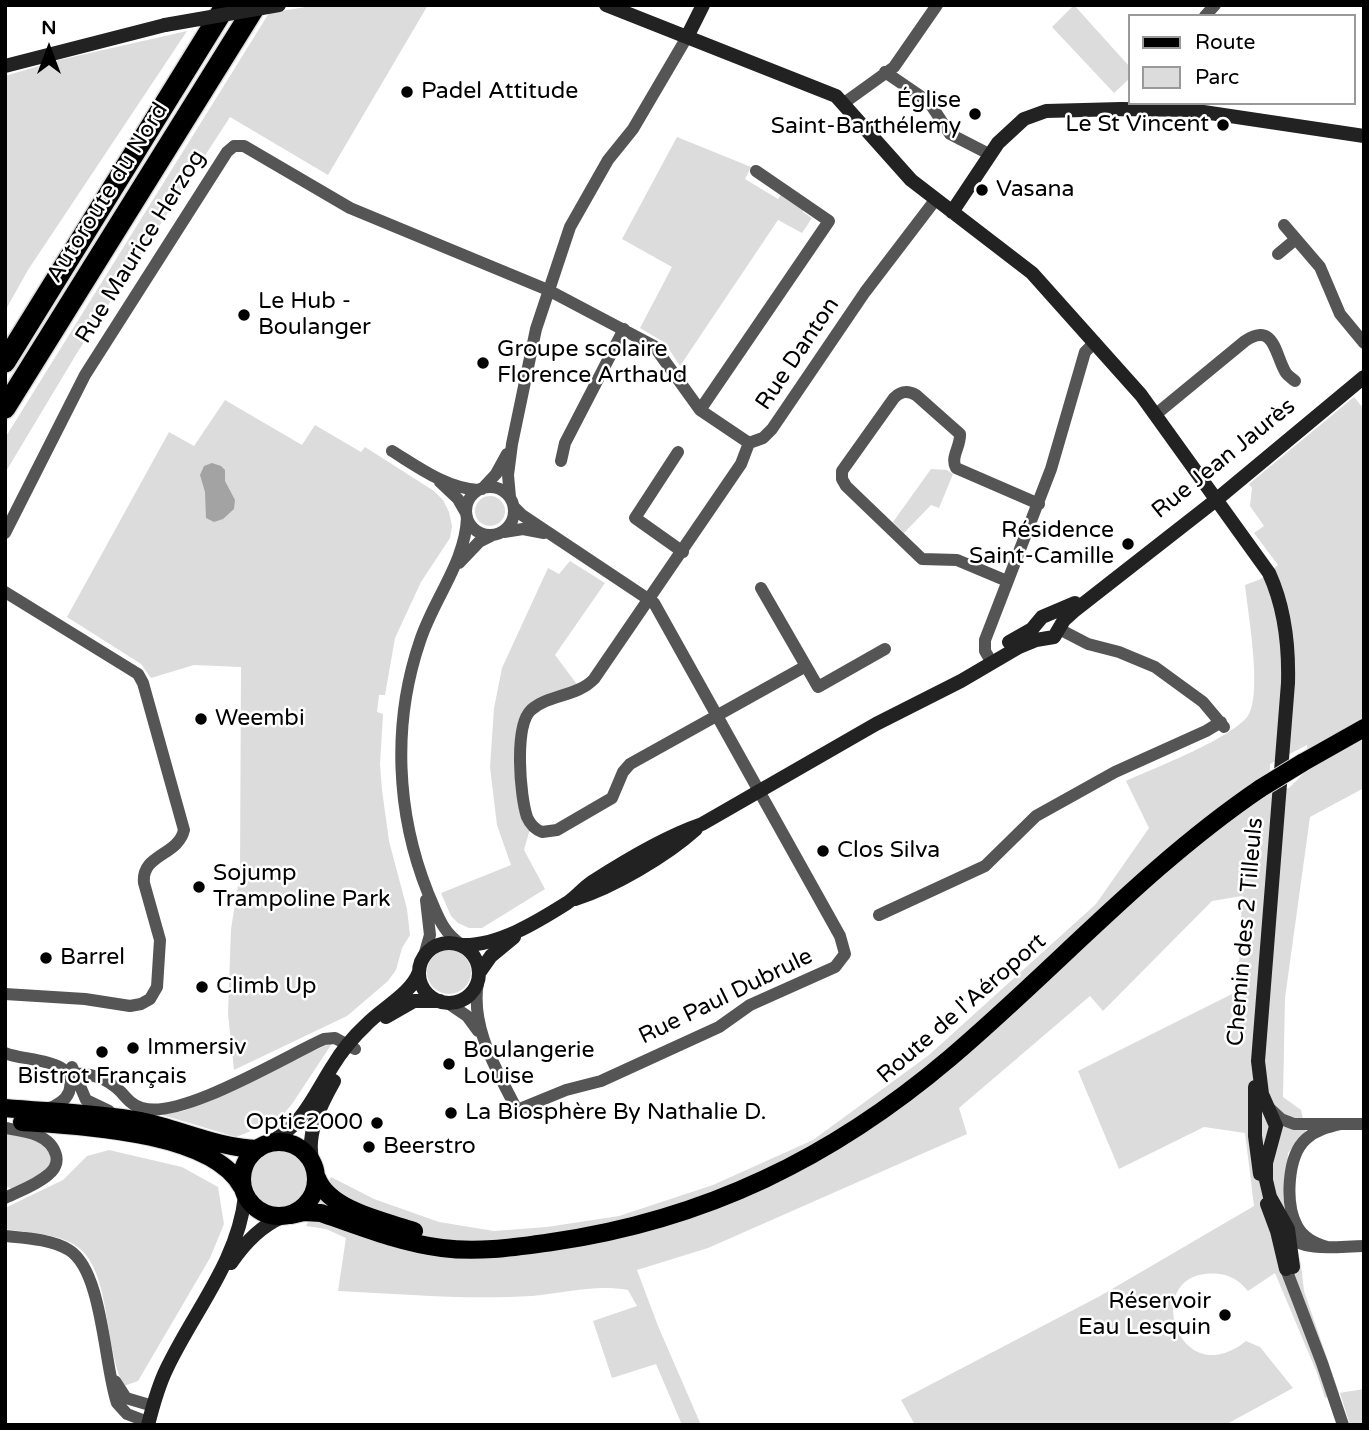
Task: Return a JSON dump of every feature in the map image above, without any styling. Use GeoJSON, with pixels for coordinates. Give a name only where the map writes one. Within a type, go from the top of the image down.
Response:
{"type":"FeatureCollection","features":[{"type":"Feature","properties":{"kind":"highway","name":"Autoroute du Nord"},"geometry":{"type":"LineString","coordinates":[[5,362],[226,5]]}},
{"type":"Feature","properties":{"kind":"highway","name":"Autoroute du Nord"},"geometry":{"type":"LineString","coordinates":[[5,408],[256,5]]}},
{"type":"Feature","properties":{"kind":"main road","name":"Route de l'Aéroport"},"geometry":{"type":"LineString","coordinates":[[286,1216],[304,1212],[321,1213],[392,1237],[444,1249],[491,1249],[549,1242],[637,1226],[696,1208],[781,1172],[855,1130],[950,1058],[1172,854],[1261,788],[1364,728]]}},
{"type":"Feature","properties":{"kind":"main road"},"geometry":{"type":"LineString","coordinates":[[5,1108],[119,1118],[181,1130],[236,1148],[282,1142],[296,1146],[304,1152],[315,1171],[316,1187],[310,1200],[300,1211],[286,1216],[267,1215],[258,1211],[235,1175],[222,1163],[203,1153],[106,1130],[5,1120]]}},
{"type":"Feature","properties":{"kind":"main road"},"geometry":{"type":"LineString","coordinates":[[244,1191],[243,1167],[248,1158],[262,1146]]}},
{"type":"Feature","properties":{"kind":"main road","name":"Route de l'Aéroport"},"geometry":{"type":"LineString","coordinates":[[315,1171],[325,1192],[337,1201],[417,1232],[466,1241],[549,1242]]}},
{"type":"Feature","properties":{"kind":"street"},"geometry":{"type":"LineString","coordinates":[[5,66],[165,24],[279,5]]}},
{"type":"Feature","properties":{"kind":"street"},"geometry":{"type":"LineString","coordinates":[[606,5],[831,94],[844,103],[898,63],[937,5]]}},
{"type":"Feature","properties":{"kind":"street"},"geometry":{"type":"LineString","coordinates":[[448,577],[473,548],[511,523],[512,502],[508,475],[537,321],[572,224],[611,156],[633,129],[703,5]]}},
{"type":"Feature","properties":{"kind":"street"},"geometry":{"type":"LineString","coordinates":[[885,72],[929,102],[950,134],[989,154]]}},
{"type":"Feature","properties":{"kind":"street","name":"Chemin des 2 Tilleuls"},"geometry":{"type":"LineString","coordinates":[[844,103],[897,166],[936,200],[1038,278],[1135,387],[1265,567],[1280,605],[1288,652],[1283,758],[1258,1061],[1261,1091],[1276,1116]]}},
{"type":"Feature","properties":{"kind":"street"},"geometry":{"type":"LineString","coordinates":[[953,212],[989,154],[1024,119],[1046,111],[1202,107],[1364,136]]}},
{"type":"Feature","properties":{"kind":"street","name":"Rue Maurice Herzog"},"geometry":{"type":"LineString","coordinates":[[5,533],[85,375],[232,147],[244,146],[350,208],[548,290]]}},
{"type":"Feature","properties":{"kind":"street"},"geometry":{"type":"LineString","coordinates":[[701,410],[829,221],[756,171]]}},
{"type":"Feature","properties":{"kind":"street","name":"Rue Danton"},"geometry":{"type":"LineString","coordinates":[[718,715],[630,764],[614,795],[597,806],[551,832],[537,830],[530,824],[523,796],[521,757],[522,725],[526,715],[538,705],[578,691],[590,683],[683,552],[741,464],[749,443],[763,438],[772,429],[865,292],[936,200]]}},
{"type":"Feature","properties":{"kind":"street"},"geometry":{"type":"LineString","coordinates":[[1284,225],[1320,267],[1340,314],[1364,343]]}},
{"type":"Feature","properties":{"kind":"street"},"geometry":{"type":"LineString","coordinates":[[1278,254],[1296,239]]}},
{"type":"Feature","properties":{"kind":"street"},"geometry":{"type":"LineString","coordinates":[[548,290],[657,348],[701,410],[749,443]]}},
{"type":"Feature","properties":{"kind":"street"},"geometry":{"type":"LineString","coordinates":[[561,461],[565,443],[624,330]]}},
{"type":"Feature","properties":{"kind":"street"},"geometry":{"type":"LineString","coordinates":[[1155,415],[1255,335],[1264,335],[1270,340],[1286,372],[1295,381]]}},
{"type":"Feature","properties":{"kind":"street"},"geometry":{"type":"LineString","coordinates":[[990,658],[984,648],[985,640],[1039,504],[1086,352],[1095,342]]}},
{"type":"Feature","properties":{"kind":"street","name":"Rue Jean Jaurès"},"geometry":{"type":"LineString","coordinates":[[990,658],[1054,633],[1074,611],[1216,500],[1364,377]]}},
{"type":"Feature","properties":{"kind":"street"},"geometry":{"type":"LineString","coordinates":[[1007,581],[957,560],[922,559],[846,486],[842,471],[894,398],[908,391],[960,434],[953,460],[956,468],[1039,504]]}},
{"type":"Feature","properties":{"kind":"street"},"geometry":{"type":"LineString","coordinates":[[315,1171],[310,1144],[316,1121],[335,1078],[351,1047],[370,1020],[410,986],[419,972],[429,942],[430,928],[404,801],[401,757],[408,684],[433,607],[466,537],[469,500],[496,474],[512,444]]}},
{"type":"Feature","properties":{"kind":"street"},"geometry":{"type":"LineString","coordinates":[[392,452],[435,477],[460,487],[499,489],[551,535],[649,598],[759,791]]}},
{"type":"Feature","properties":{"kind":"street"},"geometry":{"type":"LineString","coordinates":[[678,452],[635,519],[683,552]]}},
{"type":"Feature","properties":{"kind":"street"},"geometry":{"type":"LineString","coordinates":[[435,477],[458,499],[477,531],[498,534],[523,529],[551,535]]}},
{"type":"Feature","properties":{"kind":"street","name":"Rue Jean Jaurès"},"geometry":{"type":"LineString","coordinates":[[479,978],[491,956],[594,881],[676,834],[702,824],[990,658],[1042,619],[1071,605],[1114,578]]}},
{"type":"Feature","properties":{"kind":"street"},"geometry":{"type":"LineString","coordinates":[[761,588],[818,687],[885,649]]}},
{"type":"Feature","properties":{"kind":"street"},"geometry":{"type":"LineString","coordinates":[[5,593],[138,674],[147,695],[184,830],[178,844],[150,862],[144,874],[144,883],[160,940],[157,987],[150,999],[130,1006],[85,999],[5,994]]}},
{"type":"Feature","properties":{"kind":"street"},"geometry":{"type":"LineString","coordinates":[[878,915],[985,866],[1036,816],[1115,772],[1223,725],[1187,689],[1155,667],[1119,652],[1088,644],[1076,645],[1054,633],[1038,633],[1042,619],[1055,618],[1054,633]]}},
{"type":"Feature","properties":{"kind":"street"},"geometry":{"type":"LineString","coordinates":[[718,715],[806,666]]}},
{"type":"Feature","properties":{"kind":"street","name":"Rue Paul Dubrule"},"geometry":{"type":"LineString","coordinates":[[444,1002],[467,1016],[485,1043],[517,1110],[566,1090],[601,1081],[719,1027],[750,1005],[835,967],[845,954],[840,936],[759,791]]}},
{"type":"Feature","properties":{"kind":"street"},"geometry":{"type":"LineString","coordinates":[[262,1146],[289,1132],[304,1115],[332,1066],[400,1007],[421,1000],[444,1002],[465,999],[471,993],[479,978],[475,957],[445,930],[420,872]]}},
{"type":"Feature","properties":{"kind":"street","name":"Rue Jean Jaurès"},"geometry":{"type":"LineString","coordinates":[[462,946],[480,945],[538,920]]}},
{"type":"Feature","properties":{"kind":"street"},"geometry":{"type":"LineString","coordinates":[[424,956],[441,943],[462,946]]}},
{"type":"Feature","properties":{"kind":"street"},"geometry":{"type":"LineString","coordinates":[[419,972],[419,980],[425,992],[444,1002]]}},
{"type":"Feature","properties":{"kind":"street","name":"Rue Paul Dubrule"},"geometry":{"type":"LineString","coordinates":[[479,978],[476,1010],[485,1043]]}},
{"type":"Feature","properties":{"kind":"street"},"geometry":{"type":"LineString","coordinates":[[5,1053],[42,1061],[72,1073],[95,1076],[114,1086],[135,1106],[160,1111],[188,1105],[324,1039],[335,1038],[351,1047]]}},
{"type":"Feature","properties":{"kind":"street"},"geometry":{"type":"LineString","coordinates":[[1258,1061],[1255,1136],[1263,1192],[1343,1425]]}},
{"type":"Feature","properties":{"kind":"street"},"geometry":{"type":"LineString","coordinates":[[36,1111],[63,1101],[72,1073]]}},
{"type":"Feature","properties":{"kind":"street"},"geometry":{"type":"LineString","coordinates":[[72,1073],[86,1100],[119,1118]]}},
{"type":"Feature","properties":{"kind":"street"},"geometry":{"type":"LineString","coordinates":[[1255,1136],[1276,1116]]}},
{"type":"Feature","properties":{"kind":"street"},"geometry":{"type":"LineString","coordinates":[[1276,1116],[1303,1125],[1364,1124]]}},
{"type":"Feature","properties":{"kind":"street"},"geometry":{"type":"LineString","coordinates":[[1276,1116],[1276,1132],[1266,1163],[1266,1180],[1270,1197],[1286,1224],[1290,1240],[1289,1268]]}},
{"type":"Feature","properties":{"kind":"street"},"geometry":{"type":"LineString","coordinates":[[1327,1247],[1311,1241],[1297,1228],[1291,1200],[1290,1173],[1298,1148],[1306,1139],[1318,1131],[1340,1124]]}},
{"type":"Feature","properties":{"kind":"street"},"geometry":{"type":"LineString","coordinates":[[5,1128],[28,1132],[46,1140],[55,1152],[56,1161],[51,1173],[5,1198]]}},
{"type":"Feature","properties":{"kind":"street"},"geometry":{"type":"LineString","coordinates":[[5,1236],[62,1246],[84,1265],[91,1285],[117,1404],[127,1414],[148,1423],[166,1370],[209,1295],[234,1243],[242,1219],[244,1191]]}},
{"type":"Feature","properties":{"kind":"street"},"geometry":{"type":"LineString","coordinates":[[209,1295],[243,1248],[265,1226],[286,1216]]}},
{"type":"Feature","properties":{"kind":"street"},"geometry":{"type":"LineString","coordinates":[[1275,1225],[1290,1240],[1307,1247],[1364,1246]]}},
{"type":"Feature","properties":{"kind":"street"},"geometry":{"type":"LineString","coordinates":[[110,1368],[119,1390],[126,1398],[153,1406]]}},
{"type":"Feature","properties":{"kind":"green space"},"geometry":{"type":"Polygon","coordinates":[[[318,5],[428,5],[328,175],[230,117],[77,353],[5,473],[5,438],[269,13],[318,5]]]}},
{"type":"Feature","properties":{"kind":"green space"},"geometry":{"type":"Polygon","coordinates":[[[1074,5],[1128,65],[1128,80],[1114,93],[1052,27],[1074,5]]]}},
{"type":"Feature","properties":{"kind":"green space"},"geometry":{"type":"Polygon","coordinates":[[[187,31],[28,270],[5,311],[5,76],[59,60],[187,31]]]}},
{"type":"Feature","properties":{"kind":"green space"},"geometry":{"type":"Polygon","coordinates":[[[677,137],[751,167],[745,179],[778,199],[782,193],[803,207],[803,212],[812,218],[802,233],[778,220],[680,366],[665,343],[640,328],[672,267],[622,239],[677,137]]]}},
{"type":"Feature","properties":{"kind":"green space"},"geometry":{"type":"Polygon","coordinates":[[[1354,397],[1364,409],[1364,788],[1310,817],[1285,998],[1283,1097],[1301,1110],[1306,1132],[1288,1153],[1286,1180],[1288,1210],[1304,1291],[1339,1393],[1364,1389],[1364,1425],[1350,1425],[1340,1393],[1325,1398],[1275,1273],[1248,1291],[1229,1276],[1205,1274],[1186,1281],[1176,1295],[1173,1312],[1178,1330],[1188,1345],[1203,1354],[1223,1354],[1246,1341],[1260,1347],[1293,1388],[1225,1425],[915,1425],[901,1400],[1100,1296],[1254,1206],[1245,1133],[1204,1127],[1119,1169],[1078,1071],[1238,991],[1242,896],[1212,901],[1103,1011],[1090,996],[959,1108],[967,1134],[708,1248],[637,1270],[701,1425],[682,1425],[656,1364],[612,1378],[593,1321],[637,1306],[628,1290],[592,1288],[532,1296],[484,1297],[338,1291],[346,1238],[326,1229],[306,1226],[331,1177],[374,1199],[439,1222],[494,1231],[547,1227],[619,1216],[713,1185],[813,1140],[929,1055],[1096,904],[1149,828],[1126,781],[1211,742],[1241,723],[1249,714],[1253,703],[1254,670],[1245,585],[1261,579],[1278,565],[1254,533],[1264,526],[1250,506],[1252,488],[1249,484],[1354,397]],[[1307,745],[1270,764],[1269,793],[1289,788],[1309,768],[1307,745]]]}},
{"type":"Feature","properties":{"kind":"green space"},"geometry":{"type":"Polygon","coordinates":[[[225,400],[302,445],[315,425],[361,452],[365,447],[434,491],[443,500],[452,526],[450,538],[421,582],[395,638],[385,695],[379,695],[377,712],[383,714],[380,764],[382,790],[389,841],[407,909],[410,935],[402,948],[396,970],[388,981],[347,1016],[234,1070],[228,1014],[231,929],[240,873],[241,667],[194,665],[151,678],[141,664],[67,617],[169,432],[194,446],[225,400]]]}},
{"type":"Feature","properties":{"kind":"green space"},"geometry":{"type":"Polygon","coordinates":[[[931,469],[947,470],[953,474],[939,508],[931,505],[904,533],[893,522],[931,469]]]}},
{"type":"Feature","properties":{"kind":"green space"},"geometry":{"type":"Polygon","coordinates":[[[490,496],[501,500],[505,511],[501,522],[490,526],[479,522],[475,511],[479,500],[490,496]]]}},
{"type":"Feature","properties":{"kind":"green space"},"geometry":{"type":"Polygon","coordinates":[[[570,561],[605,583],[555,655],[579,687],[522,715],[530,829],[524,850],[545,889],[482,928],[469,928],[451,916],[441,893],[511,865],[497,825],[490,767],[494,708],[502,668],[548,568],[559,574],[570,561]]]}},
{"type":"Feature","properties":{"kind":"green space"},"geometry":{"type":"Polygon","coordinates":[[[449,950],[465,956],[471,972],[465,988],[449,994],[433,988],[427,972],[433,956],[449,950]]]}},
{"type":"Feature","properties":{"kind":"green space"},"geometry":{"type":"Polygon","coordinates":[[[333,1042],[292,1104],[282,1116],[271,1123],[236,1137],[159,1114],[184,1111],[333,1042]]]}},
{"type":"Feature","properties":{"kind":"green space"},"geometry":{"type":"Polygon","coordinates":[[[5,1133],[35,1139],[46,1147],[52,1162],[46,1171],[13,1189],[5,1186],[5,1133]]]}},
{"type":"Feature","properties":{"kind":"green space"},"geometry":{"type":"Polygon","coordinates":[[[279,1149],[296,1154],[304,1162],[309,1179],[304,1196],[296,1204],[279,1209],[262,1204],[254,1196],[249,1179],[254,1162],[262,1154],[279,1149]]]}},
{"type":"Feature","properties":{"kind":"green space"},"geometry":{"type":"Polygon","coordinates":[[[109,1150],[182,1167],[218,1187],[224,1224],[210,1258],[138,1381],[124,1386],[113,1352],[97,1275],[89,1260],[79,1248],[63,1239],[5,1229],[5,1208],[63,1180],[87,1156],[109,1150]]]}},
{"type":"Feature","properties":{"kind":"shaded area"},"geometry":{"type":"Polygon","coordinates":[[[212,463],[225,470],[225,481],[235,500],[234,509],[223,519],[214,522],[206,518],[205,492],[200,475],[204,466],[212,463]]]}},
{"type":"Feature","properties":{"kind":"place","name":"Padel Attitude"},"geometry":{"type":"Point","coordinates":[407,92]}},
{"type":"Feature","properties":{"kind":"place","name":"Église Saint-Barthélemy"},"geometry":{"type":"Point","coordinates":[975,114]}},
{"type":"Feature","properties":{"kind":"place","name":"Le St Vincent"},"geometry":{"type":"Point","coordinates":[1223,125]}},
{"type":"Feature","properties":{"kind":"place","name":"Vasana"},"geometry":{"type":"Point","coordinates":[982,190]}},
{"type":"Feature","properties":{"kind":"place","name":"Le Hub - Boulanger"},"geometry":{"type":"Point","coordinates":[244,315]}},
{"type":"Feature","properties":{"kind":"place","name":"Groupe scolaire Florence Arthaud"},"geometry":{"type":"Point","coordinates":[483,363]}},
{"type":"Feature","properties":{"kind":"place","name":"Résidence Saint-Camille"},"geometry":{"type":"Point","coordinates":[1128,544]}},
{"type":"Feature","properties":{"kind":"place","name":"Weembi"},"geometry":{"type":"Point","coordinates":[201,719]}},
{"type":"Feature","properties":{"kind":"place","name":"Clos Silva"},"geometry":{"type":"Point","coordinates":[823,851]}},
{"type":"Feature","properties":{"kind":"place","name":"Sojump Trampoline Park"},"geometry":{"type":"Point","coordinates":[199,887]}},
{"type":"Feature","properties":{"kind":"place","name":"Barrel"},"geometry":{"type":"Point","coordinates":[46,958]}},
{"type":"Feature","properties":{"kind":"place","name":"Climb Up"},"geometry":{"type":"Point","coordinates":[202,987]}},
{"type":"Feature","properties":{"kind":"place","name":"Immersiv"},"geometry":{"type":"Point","coordinates":[133,1048]}},
{"type":"Feature","properties":{"kind":"place","name":"Bistrot Français"},"geometry":{"type":"Point","coordinates":[102,1052]}},
{"type":"Feature","properties":{"kind":"place","name":"Boulangerie Louise"},"geometry":{"type":"Point","coordinates":[449,1064]}},
{"type":"Feature","properties":{"kind":"place","name":"La Biosphère By Nathalie D."},"geometry":{"type":"Point","coordinates":[451,1113]}},
{"type":"Feature","properties":{"kind":"place","name":"Optic2000"},"geometry":{"type":"Point","coordinates":[377,1123]}},
{"type":"Feature","properties":{"kind":"place","name":"Beerstro"},"geometry":{"type":"Point","coordinates":[369,1147]}},
{"type":"Feature","properties":{"kind":"place","name":"Réservoir Eau Lesquin"},"geometry":{"type":"Point","coordinates":[1225,1315]}}]}
